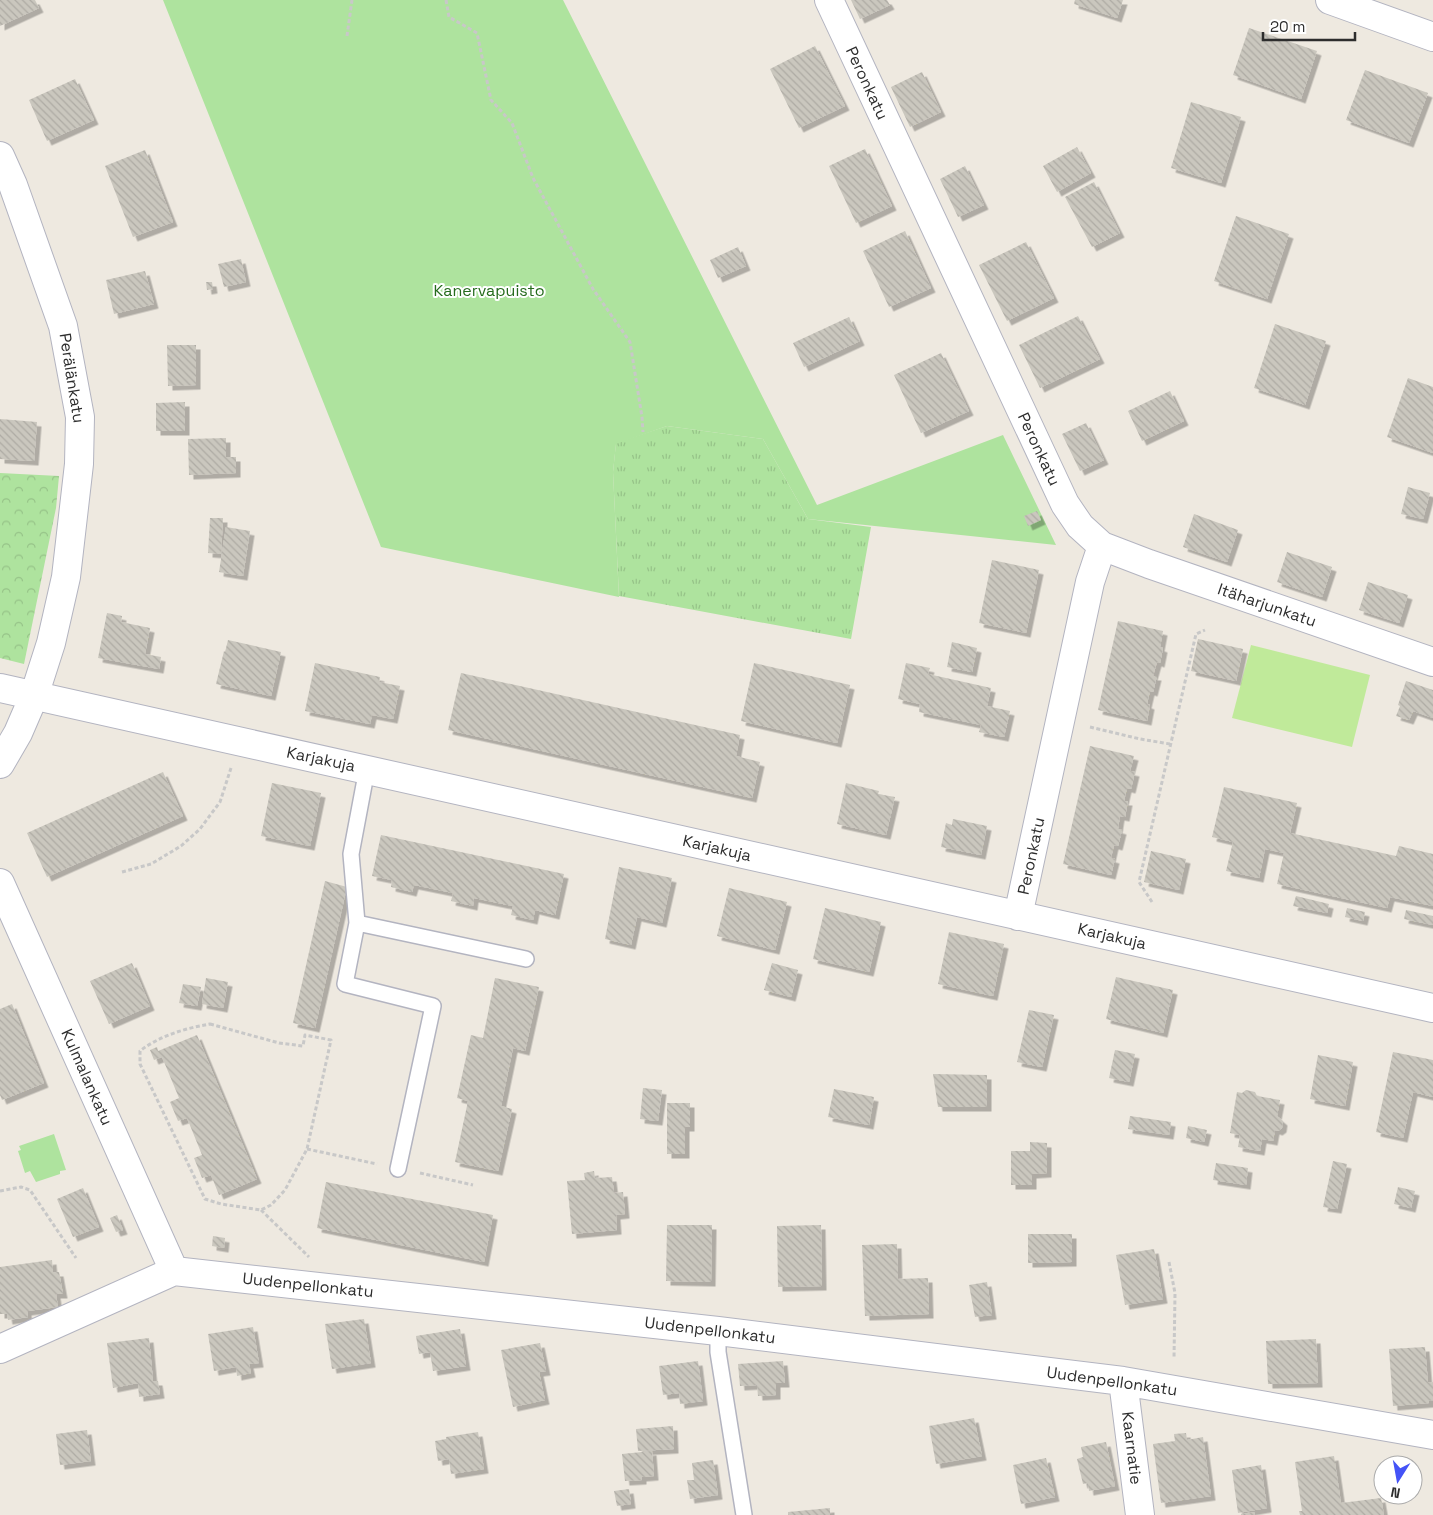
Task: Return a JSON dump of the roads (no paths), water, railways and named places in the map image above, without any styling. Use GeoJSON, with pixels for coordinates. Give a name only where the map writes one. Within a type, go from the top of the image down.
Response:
{"type":"FeatureCollection","features":[{"type":"Feature","properties":{"kind":"street","name":"Peronkatu"},"geometry":{"type":"LineString","coordinates":[[829,0],[1065,504],[1080,526],[1102,546],[1090,582],[1018,916]]}},
{"type":"Feature","properties":{"kind":"street"},"geometry":{"type":"LineString","coordinates":[[1330,0],[1433,37]]}},
{"type":"Feature","properties":{"kind":"street","name":"Perälänkatu"},"geometry":{"type":"LineString","coordinates":[[0,156],[13,186],[63,326],[80,417],[79,464],[66,577],[51,643],[34,696],[18,733],[0,764]]}},
{"type":"Feature","properties":{"kind":"street","name":"Itäharjunkatu"},"geometry":{"type":"LineString","coordinates":[[1102,546],[1433,662]]}},
{"type":"Feature","properties":{"kind":"street","name":"Karjakuja"},"geometry":{"type":"LineString","coordinates":[[0,688],[1433,1008]]}},
{"type":"Feature","properties":{"kind":"street","name":"Kulmalankatu"},"geometry":{"type":"LineString","coordinates":[[0,883],[174,1271]]}},
{"type":"Feature","properties":{"kind":"street","name":"Uudenpellonkatu"},"geometry":{"type":"LineString","coordinates":[[0,1348],[174,1271],[718,1331],[1123,1381],[1433,1435]]}},
{"type":"Feature","properties":{"kind":"street","name":"Kaarnatie"},"geometry":{"type":"LineString","coordinates":[[1123,1381],[1140,1515]]}},
{"type":"Feature","properties":{"kind":"lane"},"geometry":{"type":"LineString","coordinates":[[367,769],[350,854],[357,923],[345,984],[433,1006],[398,1169]]}},
{"type":"Feature","properties":{"kind":"lane"},"geometry":{"type":"LineString","coordinates":[[357,923],[526,960]]}},
{"type":"Feature","properties":{"kind":"lane"},"geometry":{"type":"LineString","coordinates":[[718,1331],[718,1352],[744,1515]]}},
{"type":"Feature","properties":{"kind":"park label","name":"Kanervapuisto"},"geometry":{"type":"Point","coordinates":[489,290]}}]}
